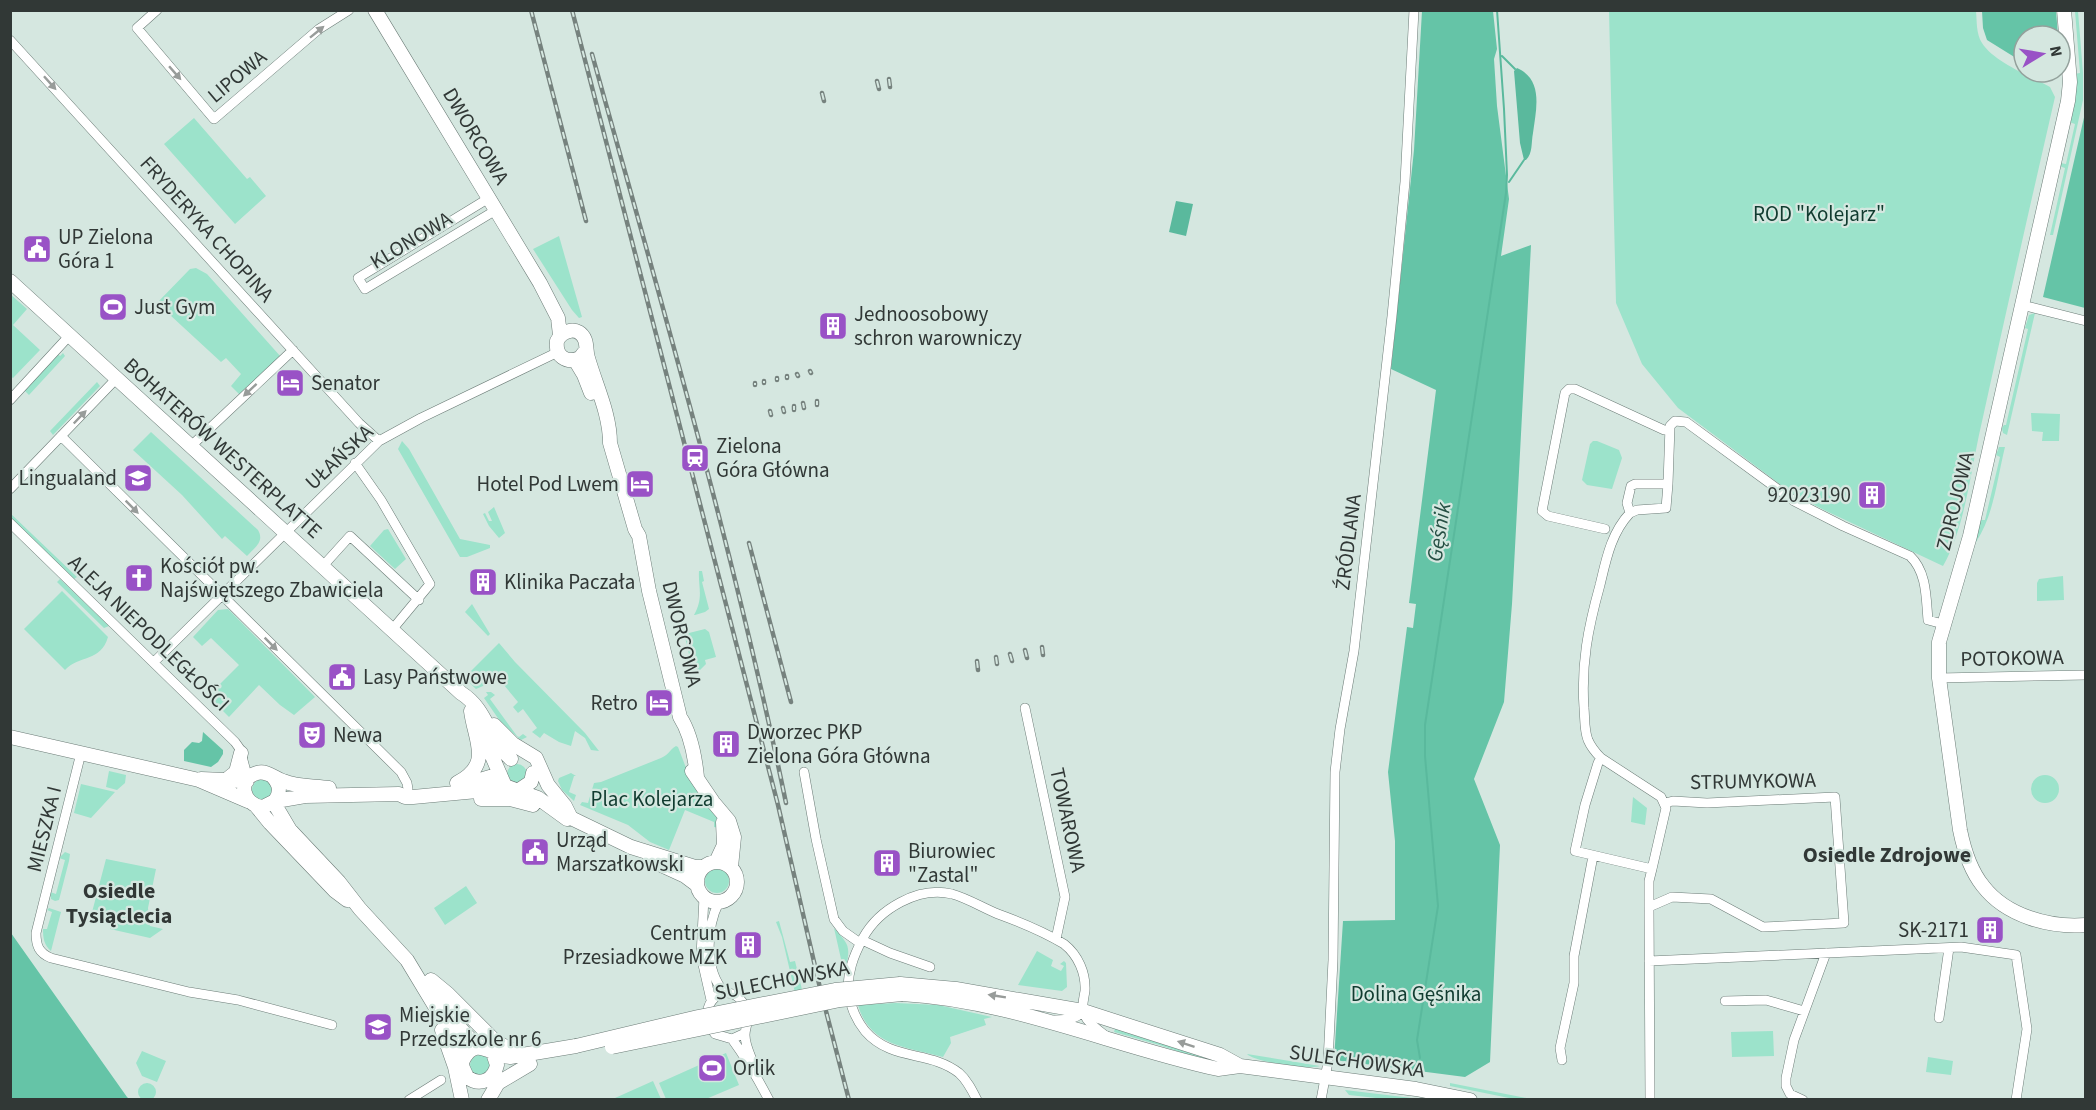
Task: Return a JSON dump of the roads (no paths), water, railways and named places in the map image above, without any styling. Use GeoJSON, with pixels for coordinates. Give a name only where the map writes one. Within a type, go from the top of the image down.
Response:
{"type":"FeatureCollection","features":[{"type":"Feature","properties":{"kind":"street","name":"LIPOWA"},"geometry":{"type":"LineString","coordinates":[[158,10],[137,28],[214,119],[319,29],[350,10]]}},
{"type":"Feature","properties":{"kind":"street","name":"DWORCOWA"},"geometry":{"type":"LineString","coordinates":[[375,10],[540,283],[558,318],[560,335]]}},
{"type":"Feature","properties":{"kind":"street","name":"ŹRÓDLANA"},"geometry":{"type":"LineString","coordinates":[[1322,1100],[1328,1062],[1333,952],[1335,772],[1354,651],[1396,275],[1407,159],[1414,10]]}},
{"type":"Feature","properties":{"kind":"street","name":"ZDROJOWA"},"geometry":{"type":"LineString","coordinates":[[2064,10],[2070,82],[2068,101],[1970,536],[1943,624],[1938,654],[1939,678],[1960,830],[1966,854],[1976,877],[1991,895],[2018,913],[2053,924],[2085,925]]}},
{"type":"Feature","properties":{"kind":"street","name":"FRYDERYKA CHOPINA"},"geometry":{"type":"LineString","coordinates":[[10,40],[359,423],[379,441]]}},
{"type":"Feature","properties":{"kind":"street","name":"KLONOWA"},"geometry":{"type":"LineString","coordinates":[[493,204],[365,289],[358,278],[493,204]]}},
{"type":"Feature","properties":{"kind":"street","name":"BOHATERÓW WESTERPLATTE"},"geometry":{"type":"LineString","coordinates":[[10,281],[390,631],[472,700],[500,774]]}},
{"type":"Feature","properties":{"kind":"street","name":"DWORCOWA"},"geometry":{"type":"LineString","coordinates":[[540,283],[576,331]]}},
{"type":"Feature","properties":{"kind":"street"},"geometry":{"type":"LineString","coordinates":[[2022,305],[2085,321]]}},
{"type":"Feature","properties":{"kind":"street"},"geometry":{"type":"LineString","coordinates":[[567,331],[576,331],[585,340],[586,350],[580,358],[565,359],[558,352],[556,345],[560,335],[567,331]]}},
{"type":"Feature","properties":{"kind":"street"},"geometry":{"type":"LineString","coordinates":[[12,394],[70,335]]}},
{"type":"Feature","properties":{"kind":"street"},"geometry":{"type":"LineString","coordinates":[[190,447],[293,350]]}},
{"type":"Feature","properties":{"kind":"street","name":"DWORCOWA"},"geometry":{"type":"LineString","coordinates":[[586,350],[610,429],[610,443],[639,536],[689,767],[729,821],[733,831],[731,867]]}},
{"type":"Feature","properties":{"kind":"street","name":"UŁAŃSKA"},"geometry":{"type":"LineString","coordinates":[[154,662],[379,441],[421,418],[558,352]]}},
{"type":"Feature","properties":{"kind":"street","name":"DWORCOWA"},"geometry":{"type":"LineString","coordinates":[[575,360],[586,378],[602,433],[610,443]]}},
{"type":"Feature","properties":{"kind":"street"},"geometry":{"type":"LineString","coordinates":[[10,489],[116,379]]}},
{"type":"Feature","properties":{"kind":"street"},"geometry":{"type":"LineString","coordinates":[[1605,529],[1548,516],[1542,511],[1565,393],[1569,389],[1575,389],[1664,430]]}},
{"type":"Feature","properties":{"kind":"street"},"geometry":{"type":"LineString","coordinates":[[1630,513],[1637,510],[1666,508],[1670,430],[1672,423],[1683,421],[1694,426],[1794,501],[1910,556],[1922,573],[1928,620],[1943,624]]}},
{"type":"Feature","properties":{"kind":"street"},"geometry":{"type":"LineString","coordinates":[[61,436],[401,772],[405,777],[403,791],[405,797],[514,789],[528,786],[533,773]]}},
{"type":"Feature","properties":{"kind":"street"},"geometry":{"type":"LineString","coordinates":[[355,463],[381,500],[430,584],[419,600],[390,631]]}},
{"type":"Feature","properties":{"kind":"street","name":"STRUMYKOWA"},"geometry":{"type":"LineString","coordinates":[[1650,1100],[1649,881],[1666,808],[1661,797],[1601,758],[1590,745],[1586,734],[1582,684],[1590,620],[1608,554],[1616,534],[1630,513],[1627,503],[1633,484],[1668,484]]}},
{"type":"Feature","properties":{"kind":"street","name":"ALEJA NIEPODLEGŁOŚCI"},"geometry":{"type":"LineString","coordinates":[[10,523],[235,742],[241,753],[247,780]]}},
{"type":"Feature","properties":{"kind":"street"},"geometry":{"type":"LineString","coordinates":[[322,567],[350,536],[419,600]]}},
{"type":"Feature","properties":{"kind":"street","name":"POTOKOWA"},"geometry":{"type":"LineString","coordinates":[[1939,678],[2085,675]]}},
{"type":"Feature","properties":{"kind":"street","name":"TOWAROWA"},"geometry":{"type":"LineString","coordinates":[[1025,708],[1065,897],[1056,939]]}},
{"type":"Feature","properties":{"kind":"street"},"geometry":{"type":"LineString","coordinates":[[450,787],[469,776],[477,766],[480,751],[477,713]]}},
{"type":"Feature","properties":{"kind":"street"},"geometry":{"type":"LineString","coordinates":[[477,713],[490,720],[505,738],[536,758],[548,785],[569,817]]}},
{"type":"Feature","properties":{"kind":"street","name":"BOHATERÓW WESTERPLATTE"},"geometry":{"type":"LineString","coordinates":[[477,713],[511,759]]}},
{"type":"Feature","properties":{"kind":"street"},"geometry":{"type":"LineString","coordinates":[[10,737],[199,780],[252,804],[269,806],[295,796],[336,796],[351,793],[465,786],[500,774]]}},
{"type":"Feature","properties":{"kind":"street","name":"MIESZKA I"},"geometry":{"type":"LineString","coordinates":[[81,753],[37,928],[38,949],[51,958],[189,992],[238,1000],[332,1025]]}},
{"type":"Feature","properties":{"kind":"street"},"geometry":{"type":"LineString","coordinates":[[226,780],[236,772],[241,753]]}},
{"type":"Feature","properties":{"kind":"street"},"geometry":{"type":"LineString","coordinates":[[569,817],[543,791],[525,760],[516,758],[504,764],[500,774],[503,782],[514,789],[538,798],[569,817],[632,847],[694,867],[726,864],[731,867],[736,876],[736,889],[729,898],[719,902],[711,901],[685,876],[647,858],[632,847]]}},
{"type":"Feature","properties":{"kind":"street"},"geometry":{"type":"LineString","coordinates":[[1601,758],[1584,805],[1575,851],[1652,869]]}},
{"type":"Feature","properties":{"kind":"street"},"geometry":{"type":"LineString","coordinates":[[351,793],[294,784],[263,772],[252,775],[247,780],[244,791],[252,804],[334,891],[360,909]]}},
{"type":"Feature","properties":{"kind":"street"},"geometry":{"type":"LineString","coordinates":[[804,772],[834,919],[843,931],[861,941],[930,968]]}},
{"type":"Feature","properties":{"kind":"street"},"geometry":{"type":"LineString","coordinates":[[273,777],[279,786],[275,802]]}},
{"type":"Feature","properties":{"kind":"street"},"geometry":{"type":"LineString","coordinates":[[199,780],[247,780]]}},
{"type":"Feature","properties":{"kind":"street"},"geometry":{"type":"LineString","coordinates":[[438,796],[442,799],[519,800],[561,820],[569,817]]}},
{"type":"Feature","properties":{"kind":"street","name":"STRUMYKOWA"},"geometry":{"type":"LineString","coordinates":[[1648,907],[1672,897],[1711,899],[1763,927],[1844,923],[1835,798],[1665,803]]}},
{"type":"Feature","properties":{"kind":"street"},"geometry":{"type":"LineString","coordinates":[[275,802],[290,830],[407,960],[462,1052],[462,1066],[469,1083],[469,1100]]}},
{"type":"Feature","properties":{"kind":"street","name":"DWORCOWA"},"geometry":{"type":"LineString","coordinates":[[710,865],[722,851],[724,827],[721,812]]}},
{"type":"Feature","properties":{"kind":"street"},"geometry":{"type":"LineString","coordinates":[[1562,1060],[1560,1048],[1574,983],[1574,956],[1593,856]]}},
{"type":"Feature","properties":{"kind":"street"},"geometry":{"type":"LineString","coordinates":[[710,865],[698,875],[701,956],[711,1000],[708,1012],[711,1028],[716,1034],[732,1039],[757,1076]]}},
{"type":"Feature","properties":{"kind":"street","name":"SULECHOWSKA"},"geometry":{"type":"LineString","coordinates":[[861,941],[870,928],[893,907],[909,898],[940,893],[952,894],[1056,939],[1069,948],[1080,965],[1085,988],[1083,1011],[1072,1018],[1038,1020]]}},
{"type":"Feature","properties":{"kind":"street"},"geometry":{"type":"LineString","coordinates":[[719,902],[711,923],[710,949],[713,975],[725,993]]}},
{"type":"Feature","properties":{"kind":"street"},"geometry":{"type":"LineString","coordinates":[[861,941],[850,971],[849,991],[856,1017],[864,1030],[876,1042],[888,1049],[937,1062],[952,1069],[968,1083],[977,1100]]}},
{"type":"Feature","properties":{"kind":"street"},"geometry":{"type":"LineString","coordinates":[[1649,961],[1949,948],[1974,948],[2016,955],[2027,1029],[2016,1100]]}},
{"type":"Feature","properties":{"kind":"street"},"geometry":{"type":"LineString","coordinates":[[1939,1018],[1949,948]]}},
{"type":"Feature","properties":{"kind":"street"},"geometry":{"type":"LineString","coordinates":[[1803,1100],[1790,1094],[1786,1086],[1786,1078],[1794,1040],[1826,953]]}},
{"type":"Feature","properties":{"kind":"street"},"geometry":{"type":"LineString","coordinates":[[407,960],[423,970],[466,1036],[474,1044],[488,1050],[497,1065],[482,1088],[479,1100]]}},
{"type":"Feature","properties":{"kind":"street"},"geometry":{"type":"LineString","coordinates":[[431,980],[496,1042],[527,1060],[498,1083],[488,1100]]}},
{"type":"Feature","properties":{"kind":"street","name":"SULECHOWSKA"},"geometry":{"type":"LineString","coordinates":[[490,1078],[527,1060],[576,1050],[698,1017],[864,986],[956,989],[1083,1011],[1220,1055],[1240,1066]]}},
{"type":"Feature","properties":{"kind":"street","name":"SULECHOWSKA"},"geometry":{"type":"LineString","coordinates":[[901,989],[957,999],[1218,1069],[1240,1066],[1470,1100]]}},
{"type":"Feature","properties":{"kind":"street"},"geometry":{"type":"LineString","coordinates":[[711,1000],[725,993],[735,996],[745,1005],[748,1017],[745,1033],[757,1076],[769,1100]]}},
{"type":"Feature","properties":{"kind":"street"},"geometry":{"type":"LineString","coordinates":[[1725,1001],[1766,1000],[1804,1011]]}},
{"type":"Feature","properties":{"kind":"street"},"geometry":{"type":"LineString","coordinates":[[437,1010],[440,1026],[455,1067],[462,1100]]}},
{"type":"Feature","properties":{"kind":"street","name":"SULECHOWSKA"},"geometry":{"type":"LineString","coordinates":[[1083,1011],[1094,1026],[1110,1040]]}},
{"type":"Feature","properties":{"kind":"street"},"geometry":{"type":"LineString","coordinates":[[732,1039],[745,1033]]}},
{"type":"Feature","properties":{"kind":"street"},"geometry":{"type":"LineString","coordinates":[[463,1060],[471,1050],[488,1050]]}},
{"type":"Feature","properties":{"kind":"street","name":"SULECHOWSKA"},"geometry":{"type":"LineString","coordinates":[[488,1050],[501,1057],[527,1060]]}},
{"type":"Feature","properties":{"kind":"street"},"geometry":{"type":"LineString","coordinates":[[467,1077],[477,1082],[490,1078]]}},
{"type":"Feature","properties":{"kind":"street"},"geometry":{"type":"LineString","coordinates":[[409,1100],[441,1080]]}},
{"type":"Feature","properties":{"kind":"waterway","name":"Gęśnik"},"geometry":{"type":"LineString","coordinates":[[1420,1058],[1417,1040],[1438,906],[1425,756],[1425,725],[1506,193],[1504,109],[1497,10]]}},
{"type":"Feature","properties":{"kind":"waterway"},"geometry":{"type":"LineString","coordinates":[[1502,56],[1515,69]]}},
{"type":"Feature","properties":{"kind":"waterway"},"geometry":{"type":"LineString","coordinates":[[1509,182],[1524,160]]}},
{"type":"Feature","properties":{"kind":"railway"},"geometry":{"type":"LineString","coordinates":[[531,10],[586,221]]}},
{"type":"Feature","properties":{"kind":"railway"},"geometry":{"type":"LineString","coordinates":[[572,10],[778,805],[820,988],[849,1100]]}},
{"type":"Feature","properties":{"kind":"railway"},"geometry":{"type":"LineString","coordinates":[[592,54],[720,520],[766,708],[786,803]]}},
{"type":"Feature","properties":{"kind":"railway"},"geometry":{"type":"LineString","coordinates":[[889,79],[890,87]]}},
{"type":"Feature","properties":{"kind":"railway"},"geometry":{"type":"LineString","coordinates":[[877,81],[879,89]]}},
{"type":"Feature","properties":{"kind":"railway"},"geometry":{"type":"LineString","coordinates":[[822,93],[824,101]]}},
{"type":"Feature","properties":{"kind":"railway"},"geometry":{"type":"LineString","coordinates":[[803,403],[804,408]]}},
{"type":"Feature","properties":{"kind":"railway"},"geometry":{"type":"LineString","coordinates":[[783,408],[784,412]]}},
{"type":"Feature","properties":{"kind":"railway"},"geometry":{"type":"LineString","coordinates":[[770,411],[771,415]]}},
{"type":"Feature","properties":{"kind":"railway"},"geometry":{"type":"LineString","coordinates":[[749,543],[791,702]]}},
{"type":"Feature","properties":{"kind":"railway"},"geometry":{"type":"LineString","coordinates":[[1042,647],[1043,655]]}},
{"type":"Feature","properties":{"kind":"railway"},"geometry":{"type":"LineString","coordinates":[[1025,650],[1027,658]]}},
{"type":"Feature","properties":{"kind":"railway"},"geometry":{"type":"LineString","coordinates":[[1010,654],[1012,661]]}},
{"type":"Feature","properties":{"kind":"railway"},"geometry":{"type":"LineString","coordinates":[[996,657],[997,664]]}},
{"type":"Feature","properties":{"kind":"railway"},"geometry":{"type":"LineString","coordinates":[[977,661],[978,670]]}},
{"type":"Feature","properties":{"kind":"place","name":"UP Zielona Góra 1"},"geometry":{"type":"Point","coordinates":[37,249]}},
{"type":"Feature","properties":{"kind":"place","name":"Just Gym"},"geometry":{"type":"Point","coordinates":[113,307]}},
{"type":"Feature","properties":{"kind":"place","name":"Jednoosobowy schron warowniczy"},"geometry":{"type":"Point","coordinates":[833,326]}},
{"type":"Feature","properties":{"kind":"place","name":"Senator"},"geometry":{"type":"Point","coordinates":[290,383]}},
{"type":"Feature","properties":{"kind":"place","name":"Zielona Góra Główna"},"geometry":{"type":"Point","coordinates":[695,458]}},
{"type":"Feature","properties":{"kind":"place","name":"Lingualand"},"geometry":{"type":"Point","coordinates":[138,478]}},
{"type":"Feature","properties":{"kind":"place","name":"Hotel Pod Lwem"},"geometry":{"type":"Point","coordinates":[640,484]}},
{"type":"Feature","properties":{"kind":"place","name":"92023190"},"geometry":{"type":"Point","coordinates":[1872,495]}},
{"type":"Feature","properties":{"kind":"place","name":"Kościół pw. Najświętszego Zbawiciela"},"geometry":{"type":"Point","coordinates":[139,578]}},
{"type":"Feature","properties":{"kind":"place","name":"Klinika Paczała"},"geometry":{"type":"Point","coordinates":[483,582]}},
{"type":"Feature","properties":{"kind":"place","name":"Lasy Państwowe"},"geometry":{"type":"Point","coordinates":[342,677]}},
{"type":"Feature","properties":{"kind":"place","name":"Retro"},"geometry":{"type":"Point","coordinates":[659,703]}},
{"type":"Feature","properties":{"kind":"place","name":"Newa"},"geometry":{"type":"Point","coordinates":[312,735]}},
{"type":"Feature","properties":{"kind":"place","name":"Dworzec PKP Zielona Góra Główna"},"geometry":{"type":"Point","coordinates":[726,744]}},
{"type":"Feature","properties":{"kind":"place","name":"Urząd Marszałkowski"},"geometry":{"type":"Point","coordinates":[535,852]}},
{"type":"Feature","properties":{"kind":"place","name":"Biurowiec \"Zastal\""},"geometry":{"type":"Point","coordinates":[887,863]}},
{"type":"Feature","properties":{"kind":"place","name":"SK-2171"},"geometry":{"type":"Point","coordinates":[1990,930]}},
{"type":"Feature","properties":{"kind":"place","name":"Centrum Przesiadkowe MZK"},"geometry":{"type":"Point","coordinates":[748,945]}},
{"type":"Feature","properties":{"kind":"place","name":"Miejskie Przedszkole nr 6"},"geometry":{"type":"Point","coordinates":[378,1027]}},
{"type":"Feature","properties":{"kind":"place","name":"Orlik"},"geometry":{"type":"Point","coordinates":[712,1068]}},
{"type":"Feature","properties":{"kind":"district","name":"Osiedle Zdrojowe"},"geometry":{"type":"Point","coordinates":[1887,855]}},
{"type":"Feature","properties":{"kind":"district","name":"Osiedle Tysiąclecia"},"geometry":{"type":"Point","coordinates":[119,904]}},
{"type":"Feature","properties":{"kind":"park label","name":"ROD \"Kolejarz\""},"geometry":{"type":"Point","coordinates":[1819,214]}},
{"type":"Feature","properties":{"kind":"park label","name":"Plac Kolejarza"},"geometry":{"type":"Point","coordinates":[652,799]}},
{"type":"Feature","properties":{"kind":"park label","name":"Dolina Gęśnika"},"geometry":{"type":"Point","coordinates":[1416,994]}}]}
